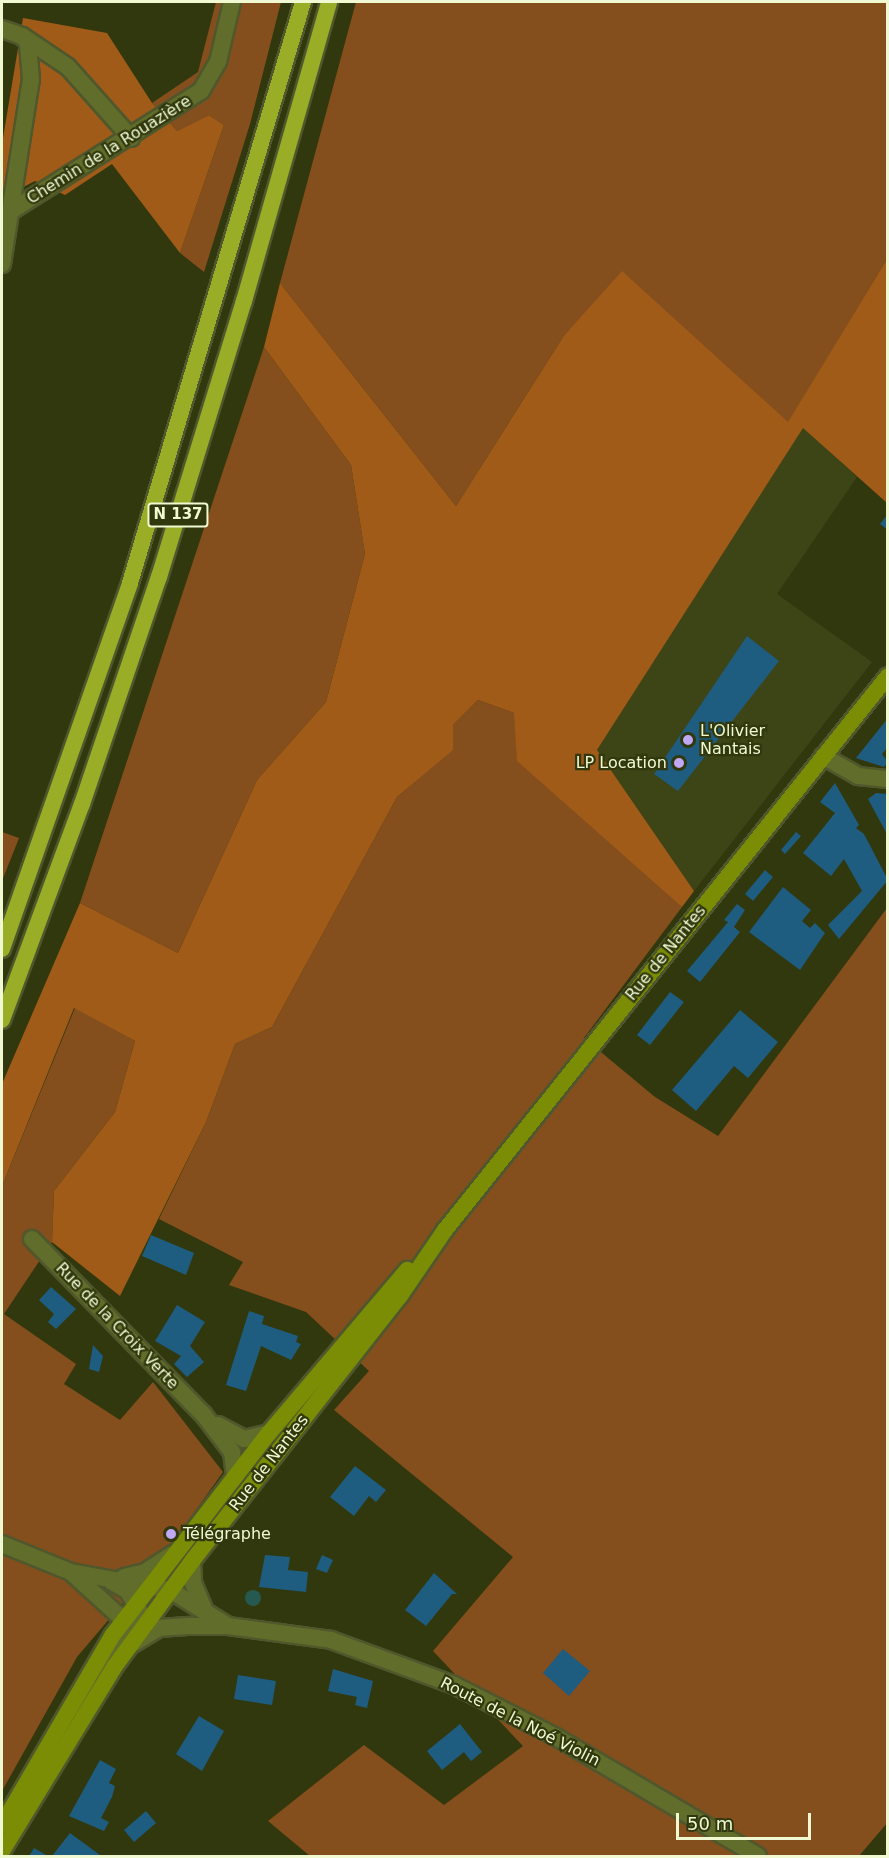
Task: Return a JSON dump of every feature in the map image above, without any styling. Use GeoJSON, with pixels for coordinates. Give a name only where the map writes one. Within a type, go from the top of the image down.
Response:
{"type":"FeatureCollection","features":[{"type":"Feature","properties":{"kind":"highway","name":"N 137"},"geometry":{"type":"LineString","coordinates":[[2,949],[134,572],[303,2]]}},
{"type":"Feature","properties":{"kind":"highway","name":"N 137"},"geometry":{"type":"LineString","coordinates":[[2,1020],[82,804],[162,566],[329,2]]}},
{"type":"Feature","properties":{"kind":"main road","name":"Rue de Nantes"},"geometry":{"type":"LineString","coordinates":[[160,1587],[197,1555],[400,1296],[445,1230],[888,676]]}},
{"type":"Feature","properties":{"kind":"main road","name":"Rue de Nantes"},"geometry":{"type":"LineString","coordinates":[[2,1851],[77,1724],[129,1646],[136,1620],[159,1605],[160,1587],[178,1550],[230,1483],[252,1459],[269,1433],[391,1288],[445,1230]]}},
{"type":"Feature","properties":{"kind":"main road"},"geometry":{"type":"LineString","coordinates":[[197,1555],[252,1459],[282,1445]]}},
{"type":"Feature","properties":{"kind":"main road"},"geometry":{"type":"LineString","coordinates":[[2,1825],[112,1636],[136,1620],[137,1602],[160,1587],[194,1543],[230,1483]]}},
{"type":"Feature","properties":{"kind":"street","name":"Chemin de la Rouazière"},"geometry":{"type":"LineString","coordinates":[[2,264],[11,211],[190,102],[212,79],[232,2]]}},
{"type":"Feature","properties":{"kind":"street"},"geometry":{"type":"LineString","coordinates":[[2,29],[22,36],[68,67],[131,138]]}},
{"type":"Feature","properties":{"kind":"street"},"geometry":{"type":"LineString","coordinates":[[11,211],[31,79],[28,42],[22,36]]}},
{"type":"Feature","properties":{"kind":"street"},"geometry":{"type":"LineString","coordinates":[[823,756],[858,776],[888,779]]}},
{"type":"Feature","properties":{"kind":"street","name":"Rue de la Croix Verte"},"geometry":{"type":"LineString","coordinates":[[32,1239],[202,1414],[232,1440],[235,1460],[230,1483]]}},
{"type":"Feature","properties":{"kind":"street"},"geometry":{"type":"LineString","coordinates":[[232,1440],[250,1440],[269,1433]]}},
{"type":"Feature","properties":{"kind":"street"},"geometry":{"type":"LineString","coordinates":[[232,1440],[252,1459]]}},
{"type":"Feature","properties":{"kind":"street"},"geometry":{"type":"LineString","coordinates":[[2,1544],[71,1572],[105,1577],[145,1572],[178,1550]]}},
{"type":"Feature","properties":{"kind":"street"},"geometry":{"type":"LineString","coordinates":[[197,1555],[193,1583],[203,1608]]}},
{"type":"Feature","properties":{"kind":"street"},"geometry":{"type":"LineString","coordinates":[[71,1572],[94,1592],[136,1620],[88,1693],[77,1724]]}},
{"type":"Feature","properties":{"kind":"street"},"geometry":{"type":"LineString","coordinates":[[105,1577],[128,1592],[137,1602]]}},
{"type":"Feature","properties":{"kind":"street","name":"Route de la Noé Violin"},"geometry":{"type":"LineString","coordinates":[[105,1577],[160,1587],[203,1608],[228,1626]]}},
{"type":"Feature","properties":{"kind":"street"},"geometry":{"type":"LineString","coordinates":[[94,1592],[106,1614],[112,1636]]}},
{"type":"Feature","properties":{"kind":"street","name":"Route de la Noé Violin"},"geometry":{"type":"LineString","coordinates":[[159,1605],[167,1614],[191,1626]]}},
{"type":"Feature","properties":{"kind":"street","name":"Route de la Noé Violin"},"geometry":{"type":"LineString","coordinates":[[136,1620],[191,1626]]}},
{"type":"Feature","properties":{"kind":"street","name":"Route de la Noé Violin"},"geometry":{"type":"LineString","coordinates":[[129,1646],[159,1628],[191,1626],[228,1626],[331,1640],[454,1685],[556,1737],[758,1857]]}},
{"type":"Feature","properties":{"kind":"shaded area"},"geometry":{"type":"Polygon","coordinates":[[[216,2],[281,2],[250,124],[204,272],[180,253],[224,125],[209,115],[177,131],[152,103],[198,72],[216,2]]]}},
{"type":"Feature","properties":{"kind":"shaded area"},"geometry":{"type":"Polygon","coordinates":[[[356,2],[887,2],[887,259],[788,423],[563,337],[456,506],[280,283],[356,2]]]}},
{"type":"Feature","properties":{"kind":"shaded area"},"geometry":{"type":"Polygon","coordinates":[[[23,18],[107,33],[152,103],[177,131],[209,115],[224,125],[180,253],[112,164],[65,195],[35,181],[2,198],[2,144],[23,18]]]}},
{"type":"Feature","properties":{"kind":"shaded area"},"geometry":{"type":"Polygon","coordinates":[[[887,259],[887,503],[803,428],[597,750],[694,891],[682,907],[517,761],[514,713],[478,700],[453,725],[453,750],[397,797],[272,1027],[235,1044],[206,1122],[120,1296],[52,1242],[54,1191],[115,1112],[135,1041],[74,1008],[2,1186],[2,1084],[80,903],[178,953],[257,780],[326,702],[365,554],[351,465],[264,347],[280,283],[456,506],[563,337],[622,271],[788,422],[887,259]]]}},
{"type":"Feature","properties":{"kind":"shaded area"},"geometry":{"type":"Polygon","coordinates":[[[264,347],[351,465],[365,554],[326,702],[257,780],[178,953],[80,903],[264,347]]]}},
{"type":"Feature","properties":{"kind":"shaded area"},"geometry":{"type":"Polygon","coordinates":[[[803,427],[857,477],[777,594],[872,662],[694,891],[597,750],[803,427]]]}},
{"type":"Feature","properties":{"kind":"shaded area"},"geometry":{"type":"Polygon","coordinates":[[[478,700],[514,713],[682,907],[584,1038],[655,1097],[718,1136],[887,908],[888,1822],[859,1856],[310,1856],[268,1821],[364,1745],[444,1805],[523,1746],[433,1651],[513,1557],[334,1410],[369,1371],[306,1312],[229,1285],[243,1262],[159,1219],[206,1122],[235,1044],[272,1027],[397,797],[452,750],[453,725],[478,700]]]}},
{"type":"Feature","properties":{"kind":"shaded area"},"geometry":{"type":"Polygon","coordinates":[[[2,832],[19,838],[2,881],[2,832]]]}},
{"type":"Feature","properties":{"kind":"shaded area"},"geometry":{"type":"Polygon","coordinates":[[[75,1008],[135,1041],[115,1112],[54,1191],[52,1242],[4,1314],[76,1364],[64,1384],[120,1420],[153,1382],[223,1472],[167,1551],[77,1657],[2,1791],[2,1186],[75,1008]]]}},
{"type":"Feature","properties":{"kind":"water"},"geometry":{"type":"Polygon","coordinates":[[[253,1590],[259,1592],[261,1598],[259,1604],[253,1606],[247,1604],[245,1598],[247,1592],[253,1590]]]}},
{"type":"Feature","properties":{"kind":"building"},"geometry":{"type":"Polygon","coordinates":[[[888,514],[888,530],[880,524],[888,514]]]}},
{"type":"Feature","properties":{"kind":"building"},"geometry":{"type":"Polygon","coordinates":[[[747,636],[779,661],[678,791],[654,774],[747,636]]]}},
{"type":"Feature","properties":{"kind":"building"},"geometry":{"type":"Polygon","coordinates":[[[888,718],[888,747],[882,754],[888,762],[884,767],[856,758],[888,718]]]}},
{"type":"Feature","properties":{"kind":"building"},"geometry":{"type":"Polygon","coordinates":[[[835,783],[859,825],[856,828],[864,834],[888,880],[839,939],[828,925],[862,891],[844,859],[831,876],[803,853],[835,813],[820,802],[835,783]]]}},
{"type":"Feature","properties":{"kind":"building"},"geometry":{"type":"Polygon","coordinates":[[[876,793],[888,794],[888,836],[868,799],[876,793]]]}},
{"type":"Feature","properties":{"kind":"building"},"geometry":{"type":"Polygon","coordinates":[[[796,832],[801,836],[785,854],[781,850],[796,832]]]}},
{"type":"Feature","properties":{"kind":"building"},"geometry":{"type":"Polygon","coordinates":[[[765,870],[773,877],[753,901],[745,894],[765,870]]]}},
{"type":"Feature","properties":{"kind":"building"},"geometry":{"type":"Polygon","coordinates":[[[783,887],[811,910],[802,921],[810,928],[815,923],[825,933],[800,970],[749,932],[783,887]]]}},
{"type":"Feature","properties":{"kind":"building"},"geometry":{"type":"Polygon","coordinates":[[[737,904],[745,910],[734,927],[740,932],[700,982],[687,971],[728,922],[724,920],[737,904]]]}},
{"type":"Feature","properties":{"kind":"building"},"geometry":{"type":"Polygon","coordinates":[[[670,992],[684,1002],[650,1045],[637,1035],[670,992]]]}},
{"type":"Feature","properties":{"kind":"building"},"geometry":{"type":"Polygon","coordinates":[[[740,1010],[778,1042],[748,1078],[734,1066],[696,1111],[672,1090],[740,1010]]]}},
{"type":"Feature","properties":{"kind":"building"},"geometry":{"type":"Polygon","coordinates":[[[151,1235],[194,1253],[186,1275],[142,1256],[151,1235]]]}},
{"type":"Feature","properties":{"kind":"building"},"geometry":{"type":"Polygon","coordinates":[[[51,1287],[76,1309],[56,1329],[48,1322],[54,1314],[39,1300],[51,1287]]]}},
{"type":"Feature","properties":{"kind":"building"},"geometry":{"type":"Polygon","coordinates":[[[177,1305],[205,1322],[190,1346],[204,1362],[187,1377],[174,1364],[181,1356],[155,1341],[177,1305]]]}},
{"type":"Feature","properties":{"kind":"building"},"geometry":{"type":"Polygon","coordinates":[[[249,1311],[264,1316],[262,1324],[298,1336],[296,1342],[301,1344],[291,1360],[261,1346],[246,1391],[226,1385],[249,1311]]]}},
{"type":"Feature","properties":{"kind":"building"},"geometry":{"type":"Polygon","coordinates":[[[93,1345],[103,1356],[99,1372],[89,1369],[93,1345]]]}},
{"type":"Feature","properties":{"kind":"building"},"geometry":{"type":"Polygon","coordinates":[[[355,1466],[386,1490],[376,1502],[369,1496],[354,1516],[330,1497],[355,1466]]]}},
{"type":"Feature","properties":{"kind":"building"},"geometry":{"type":"Polygon","coordinates":[[[265,1555],[290,1557],[288,1570],[308,1572],[306,1592],[259,1587],[265,1555]]]}},
{"type":"Feature","properties":{"kind":"building"},"geometry":{"type":"Polygon","coordinates":[[[322,1555],[333,1560],[327,1573],[316,1569],[322,1555]]]}},
{"type":"Feature","properties":{"kind":"building"},"geometry":{"type":"Polygon","coordinates":[[[434,1573],[457,1594],[452,1594],[426,1626],[405,1610],[434,1573]]]}},
{"type":"Feature","properties":{"kind":"building"},"geometry":{"type":"Polygon","coordinates":[[[563,1649],[590,1671],[569,1696],[543,1673],[563,1649]]]}},
{"type":"Feature","properties":{"kind":"building"},"geometry":{"type":"Polygon","coordinates":[[[333,1669],[373,1681],[367,1708],[355,1705],[357,1697],[328,1691],[333,1669]]]}},
{"type":"Feature","properties":{"kind":"building"},"geometry":{"type":"Polygon","coordinates":[[[238,1675],[276,1681],[272,1705],[234,1699],[238,1675]]]}},
{"type":"Feature","properties":{"kind":"building"},"geometry":{"type":"Polygon","coordinates":[[[199,1716],[224,1731],[202,1771],[176,1754],[199,1716]]]}},
{"type":"Feature","properties":{"kind":"building"},"geometry":{"type":"Polygon","coordinates":[[[460,1724],[482,1752],[471,1761],[464,1752],[442,1770],[427,1751],[460,1724]]]}},
{"type":"Feature","properties":{"kind":"building"},"geometry":{"type":"Polygon","coordinates":[[[100,1760],[116,1769],[109,1783],[115,1786],[112,1797],[101,1818],[109,1822],[104,1831],[69,1816],[100,1760]]]}},
{"type":"Feature","properties":{"kind":"building"},"geometry":{"type":"Polygon","coordinates":[[[146,1811],[156,1823],[134,1842],[124,1830],[146,1811]]]}},
{"type":"Feature","properties":{"kind":"building"},"geometry":{"type":"Polygon","coordinates":[[[70,1833],[100,1855],[52,1856],[70,1833]]]}},
{"type":"Feature","properties":{"kind":"building"},"geometry":{"type":"Polygon","coordinates":[[[34,1848],[46,1855],[29,1856],[34,1848]]]}},
{"type":"Feature","properties":{"kind":"place","name":"L'Olivier Nantais"},"geometry":{"type":"Point","coordinates":[688,740]}},
{"type":"Feature","properties":{"kind":"place","name":"LP Location"},"geometry":{"type":"Point","coordinates":[679,763]}},
{"type":"Feature","properties":{"kind":"place","name":"Télégraphe"},"geometry":{"type":"Point","coordinates":[171,1534]}}]}
